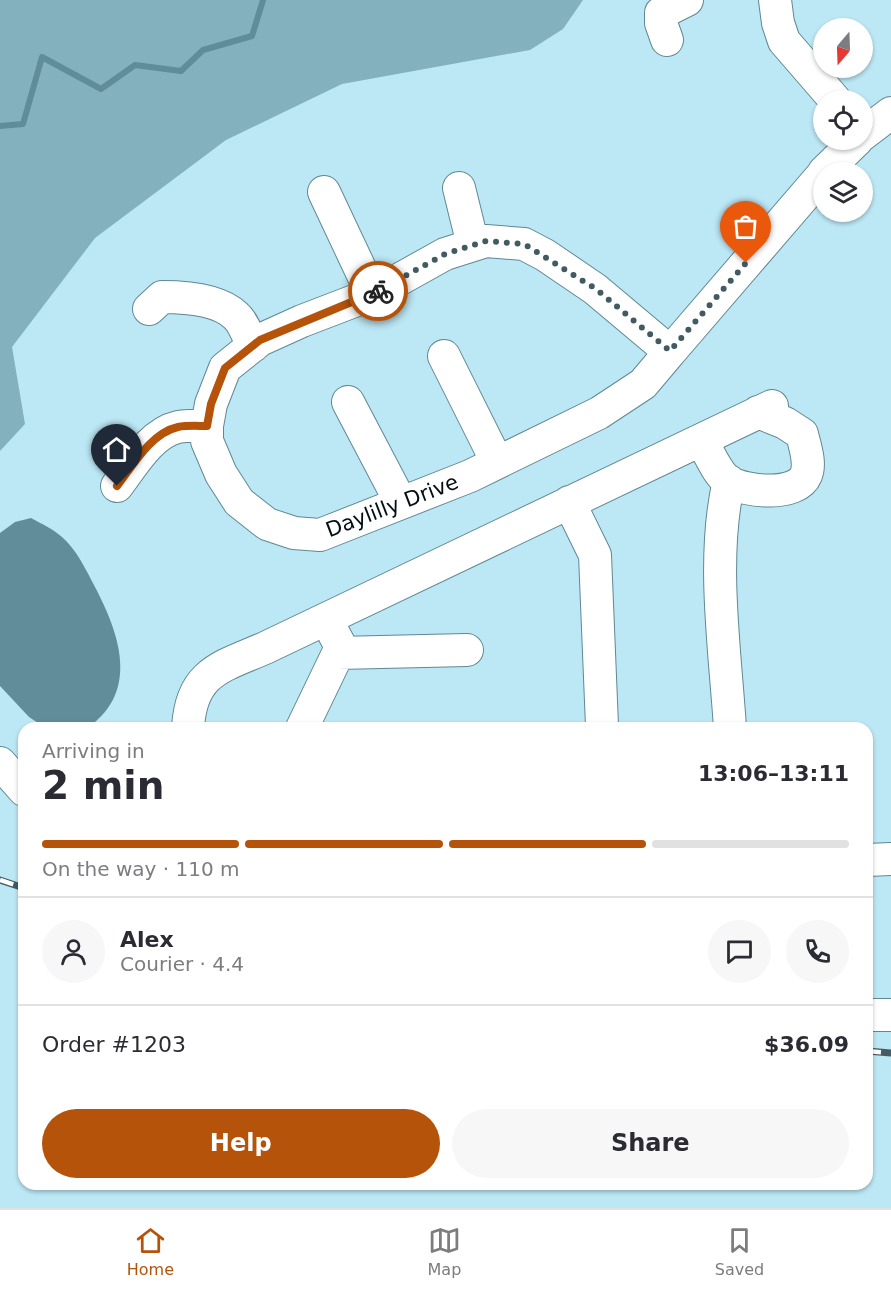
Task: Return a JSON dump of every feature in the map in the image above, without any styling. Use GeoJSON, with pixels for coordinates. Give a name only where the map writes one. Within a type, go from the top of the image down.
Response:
{"type":"FeatureCollection","features":[{"type":"Feature","properties":{"kind":"street"},"geometry":{"type":"LineString","coordinates":[[667,40],[661,23],[661,13],[687,0]]}},
{"type":"Feature","properties":{"kind":"street"},"geometry":{"type":"LineString","coordinates":[[776,0],[778,23],[784,41],[826,90]]}},
{"type":"Feature","properties":{"kind":"street"},"geometry":{"type":"LineString","coordinates":[[873,126],[891,113]]}},
{"type":"Feature","properties":{"kind":"street","name":"Daylilly Drive"},"geometry":{"type":"LineString","coordinates":[[835,162],[847,150]]}},
{"type":"Feature","properties":{"kind":"street","name":"Daylilly Drive"},"geometry":{"type":"LineString","coordinates":[[670,351],[596,289],[524,244],[486,241],[445,254],[372,294],[260,340],[225,368],[211,404],[207,441],[221,474],[239,502],[267,524],[294,533],[320,535],[470,476],[599,413],[643,384],[813,186]]}},
{"type":"Feature","properties":{"kind":"street"},"geometry":{"type":"LineString","coordinates":[[459,188],[473,245]]}},
{"type":"Feature","properties":{"kind":"street"},"geometry":{"type":"LineString","coordinates":[[324,192],[372,294]]}},
{"type":"Feature","properties":{"kind":"street"},"geometry":{"type":"LineString","coordinates":[[149,309],[162,297],[183,297],[222,306],[237,316],[253,346]]}},
{"type":"Feature","properties":{"kind":"street"},"geometry":{"type":"LineString","coordinates":[[444,356],[497,462]]}},
{"type":"Feature","properties":{"kind":"street"},"geometry":{"type":"LineString","coordinates":[[348,402],[401,503]]}},
{"type":"Feature","properties":{"kind":"street"},"geometry":{"type":"LineString","coordinates":[[189,722],[194,694],[205,678],[219,668],[327,619],[765,409],[802,434],[807,458],[807,473],[803,480],[776,492],[729,482],[701,440]]}},
{"type":"Feature","properties":{"kind":"street"},"geometry":{"type":"LineString","coordinates":[[117,486],[157,437],[166,431],[180,427],[207,426]]}},
{"type":"Feature","properties":{"kind":"street"},"geometry":{"type":"LineString","coordinates":[[729,482],[722,510],[721,573],[730,722]]}},
{"type":"Feature","properties":{"kind":"street"},"geometry":{"type":"LineString","coordinates":[[569,502],[595,555],[602,722]]}},
{"type":"Feature","properties":{"kind":"street"},"geometry":{"type":"LineString","coordinates":[[305,722],[341,647],[327,619]]}},
{"type":"Feature","properties":{"kind":"street"},"geometry":{"type":"LineString","coordinates":[[338,653],[467,650]]}},
{"type":"Feature","properties":{"kind":"street"},"geometry":{"type":"LineString","coordinates":[[0,763],[18,783]]}},
{"type":"Feature","properties":{"kind":"street"},"geometry":{"type":"LineString","coordinates":[[873,860],[891,860]]}},
{"type":"Feature","properties":{"kind":"street"},"geometry":{"type":"LineString","coordinates":[[873,1015],[891,1015]]}},
{"type":"Feature","properties":{"kind":"shaded area"},"geometry":{"type":"Polygon","coordinates":[[[0,0],[583,0],[563,29],[530,50],[342,84],[226,140],[95,238],[12,347],[25,424],[0,451],[0,0]]]}},
{"type":"Feature","properties":{"kind":"shaded area"},"geometry":{"type":"Polygon","coordinates":[[[31,518],[59,534],[77,554],[104,605],[117,642],[120,679],[115,696],[105,712],[94,722],[36,722],[0,686],[0,533],[15,522],[31,518]]]}},
{"type":"Feature","properties":{"kind":"waterway"},"geometry":{"type":"LineString","coordinates":[[0,126],[23,124],[42,57],[101,89],[135,65],[181,71],[203,50],[252,36],[263,0]]}},
{"type":"Feature","properties":{"kind":"railway"},"geometry":{"type":"LineString","coordinates":[[0,880],[18,886]]}},
{"type":"Feature","properties":{"kind":"railway"},"geometry":{"type":"LineString","coordinates":[[873,1052],[891,1053]]}},
{"type":"Feature","properties":{"kind":"way so far"},"geometry":{"type":"LineString","coordinates":[[378,291],[445,254],[486,241],[524,244],[545,255],[596,289],[670,351],[746,263]]}},
{"type":"Feature","properties":{"kind":"route"},"geometry":{"type":"LineString","coordinates":[[117,486],[157,437],[166,431],[180,427],[207,426],[211,404],[225,368],[260,340],[378,291]]}}]}
